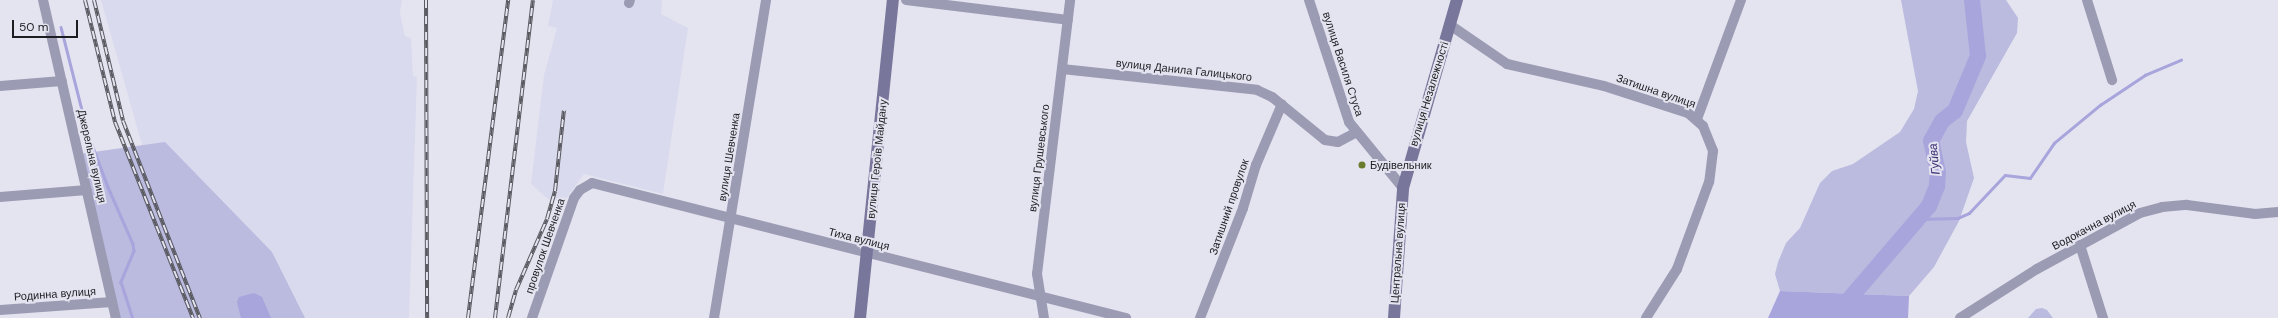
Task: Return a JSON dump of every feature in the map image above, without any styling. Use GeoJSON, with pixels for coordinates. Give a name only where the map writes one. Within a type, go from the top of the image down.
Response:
{"type":"FeatureCollection","features":[{"type":"Feature","properties":{"kind":"street","name":"Джерельна вулиця"},"geometry":{"type":"LineString","coordinates":[[43,0],[116,318]]}},
{"type":"Feature","properties":{"kind":"street","name":"вулиця Шевченка"},"geometry":{"type":"LineString","coordinates":[[714,318],[766,0]]}},
{"type":"Feature","properties":{"kind":"street","name":"вулиця Героїв Майдану"},"geometry":{"type":"LineString","coordinates":[[860,318],[893,0]]}},
{"type":"Feature","properties":{"kind":"street"},"geometry":{"type":"LineString","coordinates":[[906,0],[1068,20]]}},
{"type":"Feature","properties":{"kind":"street","name":"вулиця Грушевського"},"geometry":{"type":"LineString","coordinates":[[1044,318],[1037,274],[1070,0]]}},
{"type":"Feature","properties":{"kind":"street","name":"вулиця Василя Стуса"},"geometry":{"type":"LineString","coordinates":[[1309,0],[1338,93],[1355,132],[1403,188]]}},
{"type":"Feature","properties":{"kind":"street","name":"вулиця Незалежності"},"geometry":{"type":"LineString","coordinates":[[1403,188],[1411,153],[1457,0]]}},
{"type":"Feature","properties":{"kind":"street"},"geometry":{"type":"LineString","coordinates":[[1697,118],[1741,0]]}},
{"type":"Feature","properties":{"kind":"street"},"geometry":{"type":"LineString","coordinates":[[2087,0],[2112,80]]}},
{"type":"Feature","properties":{"kind":"street","name":"Затишна вулиця"},"geometry":{"type":"LineString","coordinates":[[1450,25],[1507,64],[1604,86],[1697,118],[1709,138],[1713,151],[1710,182],[1678,269],[1646,318]]}},
{"type":"Feature","properties":{"kind":"street","name":"вулиця Данила Галицького"},"geometry":{"type":"LineString","coordinates":[[1062,69],[1257,90],[1282,104],[1325,140],[1338,142],[1355,132]]}},
{"type":"Feature","properties":{"kind":"street"},"geometry":{"type":"LineString","coordinates":[[0,86],[62,81]]}},
{"type":"Feature","properties":{"kind":"street","name":"Затишний провулок"},"geometry":{"type":"LineString","coordinates":[[1200,318],[1243,208],[1256,165],[1282,104]]}},
{"type":"Feature","properties":{"kind":"street","name":"Тиха вулиця"},"geometry":{"type":"LineString","coordinates":[[586,185],[600,184],[1126,318]]}},
{"type":"Feature","properties":{"kind":"street","name":"провулок Шевченка"},"geometry":{"type":"LineString","coordinates":[[532,318],[574,198],[586,185]]}},
{"type":"Feature","properties":{"kind":"street","name":"Центральна вулиця"},"geometry":{"type":"LineString","coordinates":[[1394,318],[1403,188]]}},
{"type":"Feature","properties":{"kind":"street"},"geometry":{"type":"LineString","coordinates":[[0,197],[87,190]]}},
{"type":"Feature","properties":{"kind":"street","name":"Водокачна вулиця"},"geometry":{"type":"LineString","coordinates":[[1960,318],[2127,218],[2162,207],[2194,206],[2255,214],[2278,212]]}},
{"type":"Feature","properties":{"kind":"street"},"geometry":{"type":"LineString","coordinates":[[2080,245],[2103,318]]}},
{"type":"Feature","properties":{"kind":"street","name":"Родинна вулиця"},"geometry":{"type":"LineString","coordinates":[[0,310],[112,302]]}},
{"type":"Feature","properties":{"kind":"shaded area"},"geometry":{"type":"Polygon","coordinates":[[[101,0],[402,0],[400,13],[405,36],[411,38],[413,76],[417,77],[409,318],[229,318],[144,152],[101,0]]]}},
{"type":"Feature","properties":{"kind":"shaded area"},"geometry":{"type":"Polygon","coordinates":[[[553,0],[662,0],[661,14],[688,28],[663,194],[584,174],[565,200],[548,199],[531,184],[544,75],[557,28],[548,26],[553,0]]]}},
{"type":"Feature","properties":{"kind":"shaded area"},"geometry":{"type":"Polygon","coordinates":[[[1901,0],[2006,0],[2018,18],[2017,33],[1967,121],[1966,142],[1974,178],[1959,221],[1934,267],[1909,296],[1780,291],[1775,274],[1778,262],[1786,243],[1800,228],[1820,183],[1832,171],[1853,164],[1900,132],[1914,109],[1918,91],[1901,0]]]}},
{"type":"Feature","properties":{"kind":"shaded area"},"geometry":{"type":"Polygon","coordinates":[[[165,142],[272,252],[305,318],[116,318],[79,154],[165,142]]]}},
{"type":"Feature","properties":{"kind":"shaded area"},"geometry":{"type":"Polygon","coordinates":[[[1780,291],[1909,296],[1908,318],[1768,318],[1780,291]]]}},
{"type":"Feature","properties":{"kind":"shaded area"},"geometry":{"type":"Polygon","coordinates":[[[254,293],[262,297],[271,318],[241,318],[237,302],[239,297],[254,293]]]}},
{"type":"Feature","properties":{"kind":"shaded area"},"geometry":{"type":"Polygon","coordinates":[[[2042,308],[2047,310],[2053,318],[2028,318],[2036,309],[2042,308]]]}},
{"type":"Feature","properties":{"kind":"waterway","name":"Гуйва"},"geometry":{"type":"LineString","coordinates":[[1833,318],[1929,206],[1937,186],[1938,173],[1931,141],[1942,121],[1955,111],[1978,56],[1972,0]]}},
{"type":"Feature","properties":{"kind":"waterway"},"geometry":{"type":"LineString","coordinates":[[61,27],[88,134],[108,187],[133,244],[134,251],[121,282],[133,318]]}},
{"type":"Feature","properties":{"kind":"waterway"},"geometry":{"type":"LineString","coordinates":[[1918,219],[1958,218],[1969,213],[2005,175],[2030,178],[2054,143],[2100,105],[2145,75],[2181,60]]}},
{"type":"Feature","properties":{"kind":"railway"},"geometry":{"type":"LineString","coordinates":[[85,0],[115,122],[193,318]]}},
{"type":"Feature","properties":{"kind":"railway"},"geometry":{"type":"LineString","coordinates":[[94,0],[123,121],[200,318]]}},
{"type":"Feature","properties":{"kind":"railway"},"geometry":{"type":"LineString","coordinates":[[426,0],[427,318]]}},
{"type":"Feature","properties":{"kind":"railway"},"geometry":{"type":"LineString","coordinates":[[468,318],[508,0]]}},
{"type":"Feature","properties":{"kind":"railway"},"geometry":{"type":"LineString","coordinates":[[495,318],[533,0]]}},
{"type":"Feature","properties":{"kind":"railway"},"geometry":{"type":"LineString","coordinates":[[508,318],[516,290],[547,219],[555,191],[564,110]]}},
{"type":"Feature","properties":{"kind":"place","name":"Будівельник"},"geometry":{"type":"Point","coordinates":[1362,165]}}]}
